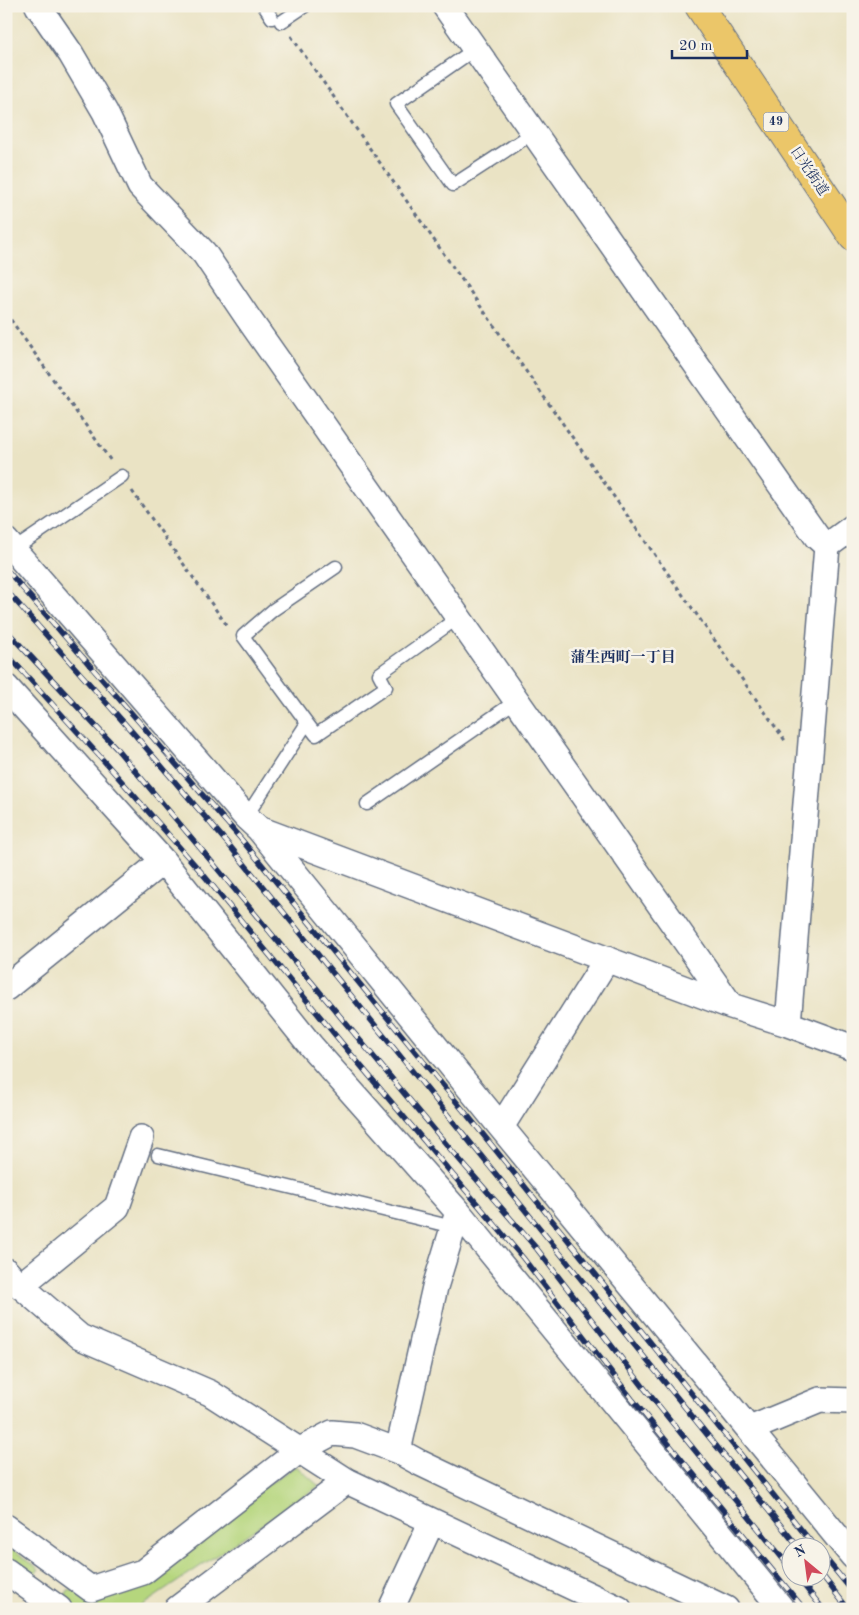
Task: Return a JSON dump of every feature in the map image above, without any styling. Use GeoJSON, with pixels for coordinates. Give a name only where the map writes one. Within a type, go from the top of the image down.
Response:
{"type":"FeatureCollection","features":[{"type":"Feature","properties":{"kind":"main road","name":"日光街道"},"geometry":{"type":"LineString","coordinates":[[698,6],[850,227]]}},
{"type":"Feature","properties":{"kind":"street"},"geometry":{"type":"LineString","coordinates":[[38,6],[71,54],[105,112],[140,186],[204,253],[731,1006]]}},
{"type":"Feature","properties":{"kind":"street"},"geometry":{"type":"LineString","coordinates":[[445,6],[816,537],[827,546]]}},
{"type":"Feature","properties":{"kind":"street"},"geometry":{"type":"LineString","coordinates":[[788,1024],[827,546],[853,527]]}},
{"type":"Feature","properties":{"kind":"street"},"geometry":{"type":"LineString","coordinates":[[10,545],[253,823],[853,1556]]}},
{"type":"Feature","properties":{"kind":"street"},"geometry":{"type":"LineString","coordinates":[[6,687],[163,861],[310,1046],[782,1609]]}},
{"type":"Feature","properties":{"kind":"street"},"geometry":{"type":"LineString","coordinates":[[253,823],[731,1006],[788,1024],[853,1048]]}},
{"type":"Feature","properties":{"kind":"street"},"geometry":{"type":"LineString","coordinates":[[6,988],[163,861]]}},
{"type":"Feature","properties":{"kind":"street"},"geometry":{"type":"LineString","coordinates":[[501,1127],[607,959]]}},
{"type":"Feature","properties":{"kind":"street"},"geometry":{"type":"LineString","coordinates":[[149,1146],[117,1207],[12,1281],[80,1337],[210,1392],[347,1481],[618,1609]]}},
{"type":"Feature","properties":{"kind":"street"},"geometry":{"type":"LineString","coordinates":[[398,1451],[435,1287],[455,1220]]}},
{"type":"Feature","properties":{"kind":"street"},"geometry":{"type":"LineString","coordinates":[[750,1430],[820,1400],[853,1401]]}},
{"type":"Feature","properties":{"kind":"street"},"geometry":{"type":"LineString","coordinates":[[6,1527],[91,1589],[144,1572],[300,1450],[332,1433],[355,1435],[398,1451],[726,1609]]}},
{"type":"Feature","properties":{"kind":"street"},"geometry":{"type":"LineString","coordinates":[[177,1609],[347,1481]]}},
{"type":"Feature","properties":{"kind":"street"},"geometry":{"type":"LineString","coordinates":[[391,1609],[432,1521]]}},
{"type":"Feature","properties":{"kind":"street"},"geometry":{"type":"LineString","coordinates":[[6,1571],[59,1609]]}},
{"type":"Feature","properties":{"kind":"lane"},"geometry":{"type":"LineString","coordinates":[[264,6],[276,20],[305,6]]}},
{"type":"Feature","properties":{"kind":"lane"},"geometry":{"type":"LineString","coordinates":[[475,49],[396,104],[453,185],[533,133]]}},
{"type":"Feature","properties":{"kind":"lane"},"geometry":{"type":"LineString","coordinates":[[10,545],[122,476]]}},
{"type":"Feature","properties":{"kind":"lane"},"geometry":{"type":"LineString","coordinates":[[336,567],[274,610],[243,636],[316,735],[386,687],[379,674],[459,617]]}},
{"type":"Feature","properties":{"kind":"lane"},"geometry":{"type":"LineString","coordinates":[[367,804],[516,700]]}},
{"type":"Feature","properties":{"kind":"lane"},"geometry":{"type":"LineString","coordinates":[[253,823],[307,723]]}},
{"type":"Feature","properties":{"kind":"lane"},"geometry":{"type":"LineString","coordinates":[[149,1146],[455,1220]]}},
{"type":"Feature","properties":{"kind":"path"},"geometry":{"type":"LineString","coordinates":[[276,20],[780,732],[808,778]]}},
{"type":"Feature","properties":{"kind":"green space"},"geometry":{"type":"Polygon","coordinates":[[[296,1466],[319,1486],[137,1609],[76,1609],[63,1600],[68,1590],[96,1596],[296,1466]]]}},
{"type":"Feature","properties":{"kind":"green space"},"geometry":{"type":"Polygon","coordinates":[[[6,1544],[39,1569],[32,1578],[6,1558],[6,1544]]]}},
{"type":"Feature","properties":{"kind":"railway"},"geometry":{"type":"LineString","coordinates":[[6,569],[241,839],[477,1127],[808,1538]]}},
{"type":"Feature","properties":{"kind":"railway"},"geometry":{"type":"LineString","coordinates":[[6,590],[135,735],[229,845],[791,1538]]}},
{"type":"Feature","properties":{"kind":"railway"},"geometry":{"type":"LineString","coordinates":[[6,630],[116,748],[452,1151],[537,1249],[645,1389],[782,1558]]}},
{"type":"Feature","properties":{"kind":"railway"},"geometry":{"type":"LineString","coordinates":[[6,653],[202,873],[350,1053],[523,1258],[632,1399],[804,1609]]}},
{"type":"Feature","properties":{"kind":"railway"},"geometry":{"type":"LineString","coordinates":[[832,1566],[853,1592]]}},
{"type":"Feature","properties":{"kind":"railway"},"geometry":{"type":"LineString","coordinates":[[806,1588],[823,1609]]}},
{"type":"Feature","properties":{"kind":"railway"},"geometry":{"type":"LineString","coordinates":[[832,1588],[848,1609]]}},
{"type":"Feature","properties":{"kind":"district","name":"蒲生西町一丁目"},"geometry":{"type":"Point","coordinates":[623,658]}}]}
